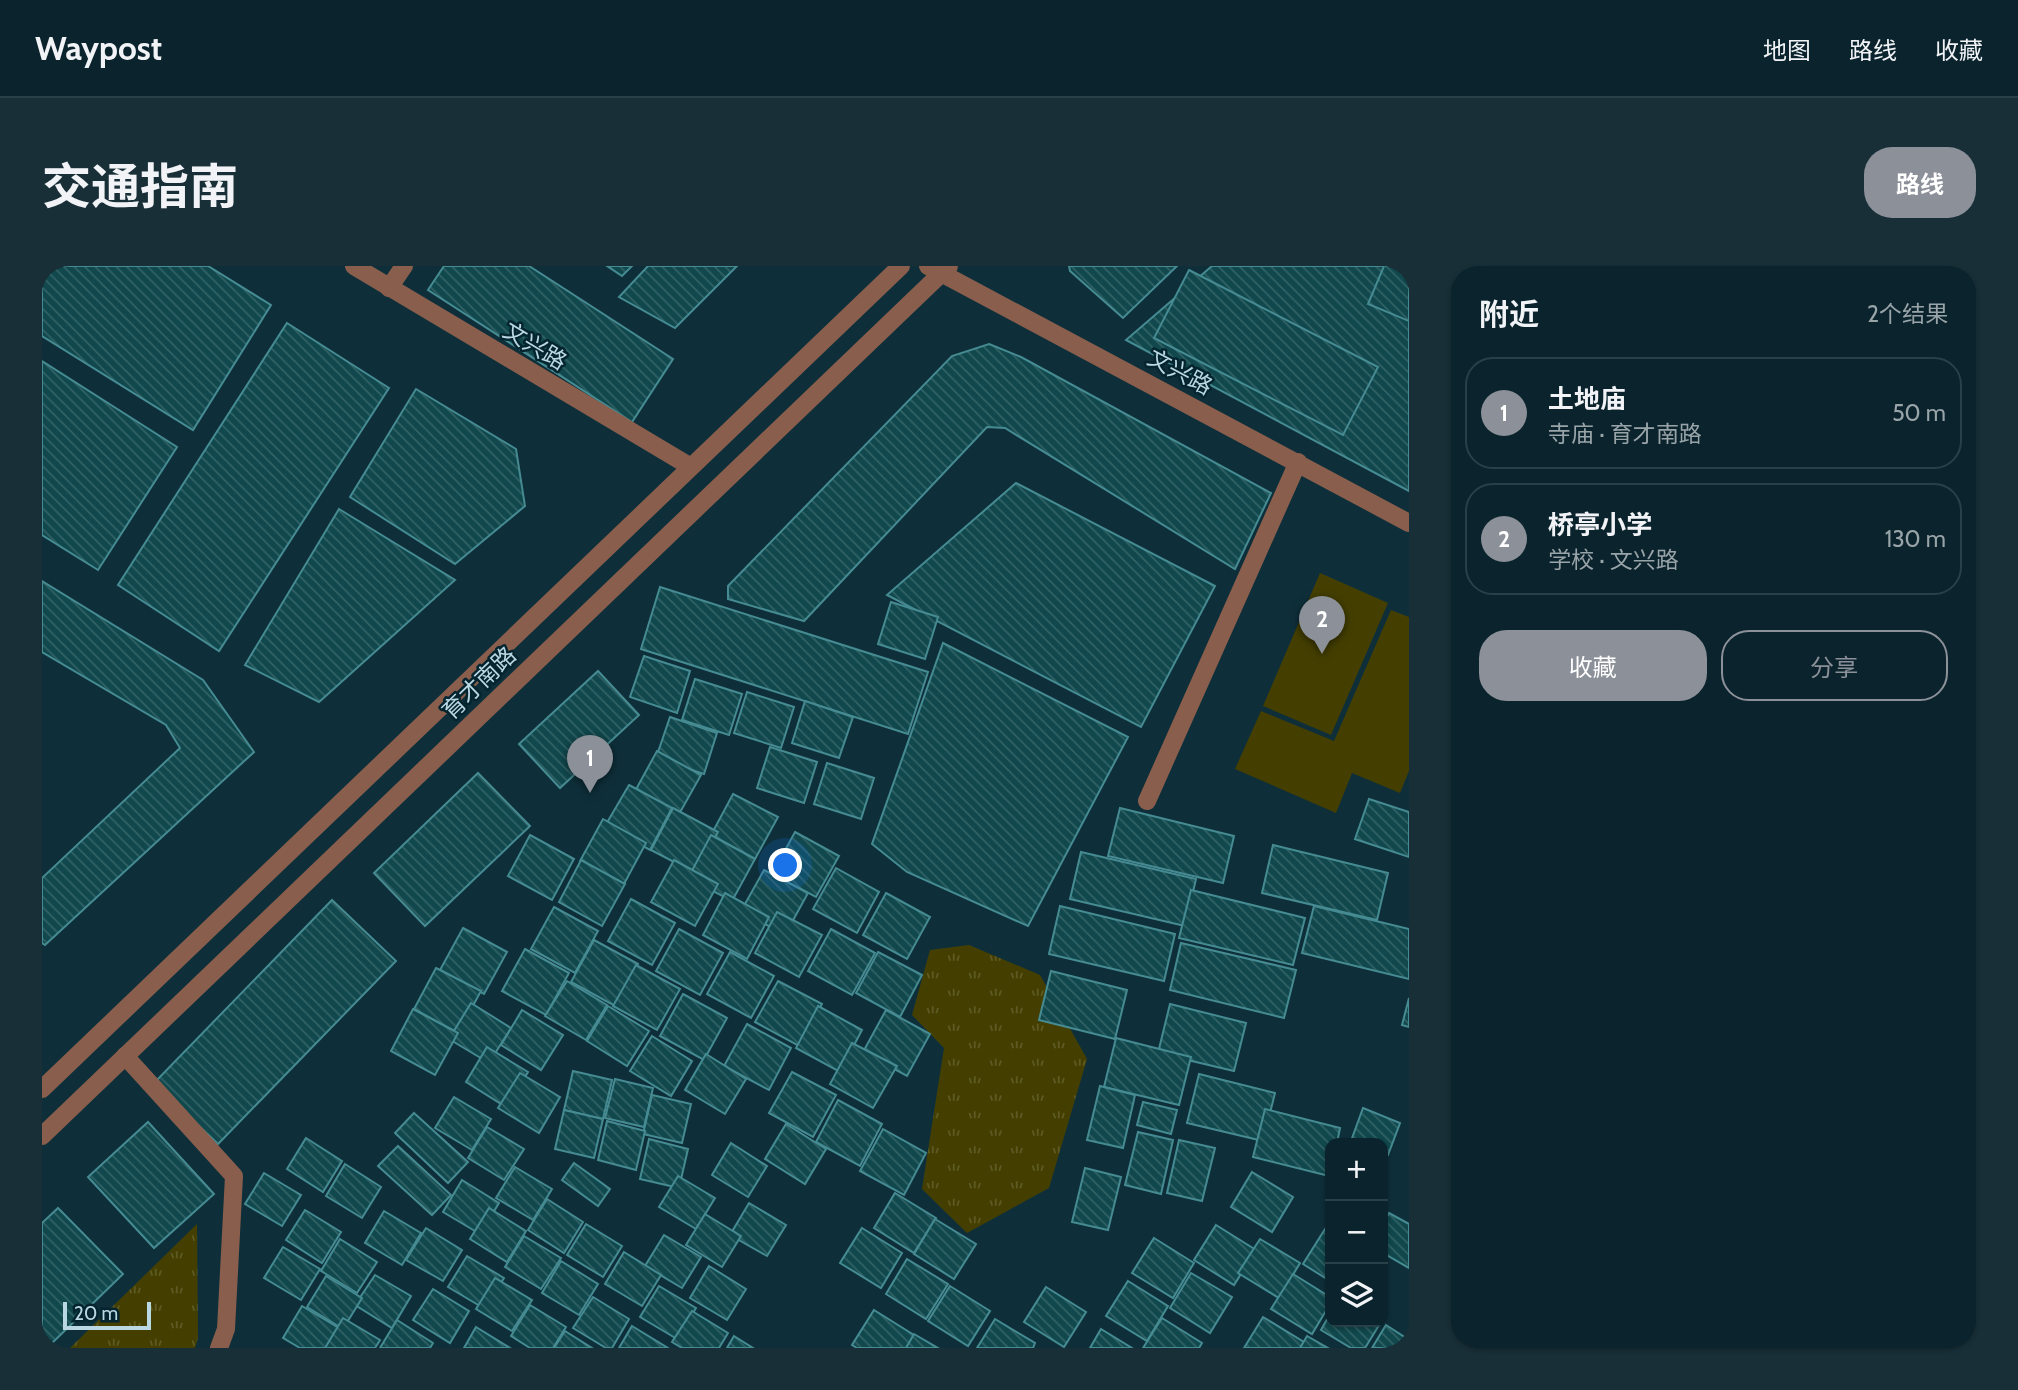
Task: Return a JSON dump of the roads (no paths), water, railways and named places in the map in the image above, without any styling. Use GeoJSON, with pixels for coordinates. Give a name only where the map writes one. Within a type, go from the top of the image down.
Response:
{"type":"FeatureCollection","features":[{"type":"Feature","properties":{"kind":"street","name":"文兴路"},"geometry":{"type":"LineString","coordinates":[[354,266],[691,467]]}},
{"type":"Feature","properties":{"kind":"street"},"geometry":{"type":"LineString","coordinates":[[389,288],[404,266]]}},
{"type":"Feature","properties":{"kind":"street","name":"育才南路"},"geometry":{"type":"LineString","coordinates":[[42,1089],[901,266]]}},
{"type":"Feature","properties":{"kind":"street","name":"文兴路"},"geometry":{"type":"LineString","coordinates":[[940,268],[1409,523]]}},
{"type":"Feature","properties":{"kind":"street","name":"育才南路"},"geometry":{"type":"LineString","coordinates":[[42,1136],[940,268]]}},
{"type":"Feature","properties":{"kind":"street"},"geometry":{"type":"LineString","coordinates":[[1147,801],[1298,463]]}},
{"type":"Feature","properties":{"kind":"street"},"geometry":{"type":"LineString","coordinates":[[125,1056],[234,1176],[226,1328],[219,1348]]}},
{"type":"Feature","properties":{"kind":"place","name":"桥亭小学"},"geometry":{"type":"Point","coordinates":[1322,654]}},
{"type":"Feature","properties":{"kind":"place","name":"土地庙"},"geometry":{"type":"Point","coordinates":[590,793]}}]}
